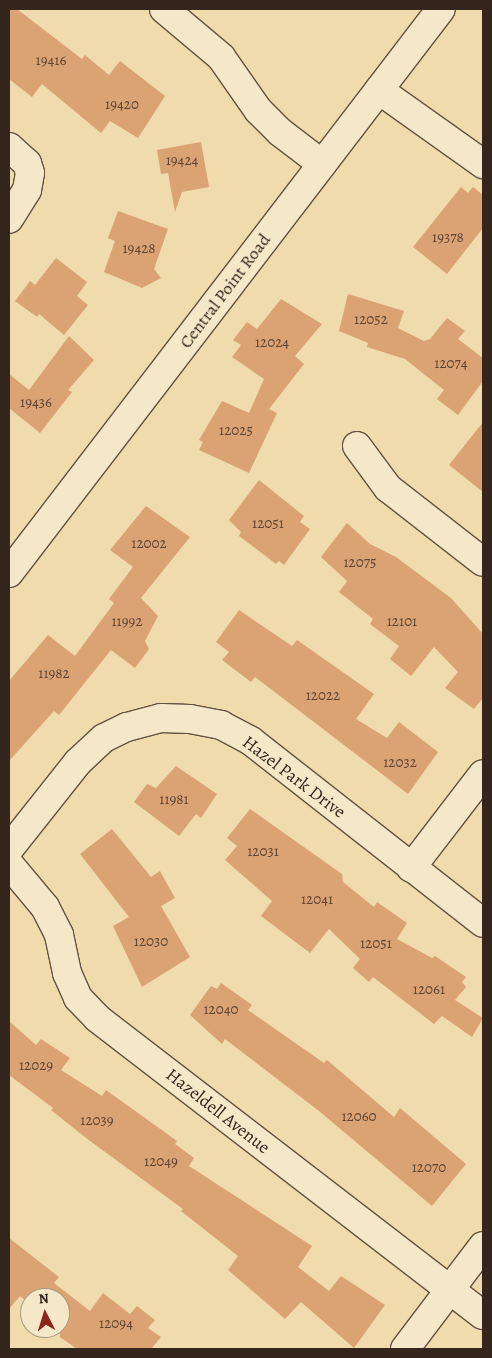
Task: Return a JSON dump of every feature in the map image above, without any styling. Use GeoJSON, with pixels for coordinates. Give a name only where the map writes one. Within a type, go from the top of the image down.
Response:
{"type":"FeatureCollection","features":[{"type":"Feature","properties":{"kind":"street"},"geometry":{"type":"LineString","coordinates":[[164,9],[221,57],[258,110],[280,132],[322,164]]}},
{"type":"Feature","properties":{"kind":"street","name":"Central Point Road"},"geometry":{"type":"LineString","coordinates":[[9,572],[379,90],[435,11]]}},
{"type":"Feature","properties":{"kind":"street"},"geometry":{"type":"LineString","coordinates":[[379,90],[483,164]]}},
{"type":"Feature","properties":{"kind":"street"},"geometry":{"type":"LineString","coordinates":[[9,147],[27,163],[30,173],[28,190],[9,218]]}},
{"type":"Feature","properties":{"kind":"street"},"geometry":{"type":"LineString","coordinates":[[357,446],[388,488],[483,562]]}},
{"type":"Feature","properties":{"kind":"street","name":"Hazel Park Drive"},"geometry":{"type":"LineString","coordinates":[[9,849],[78,762],[104,738],[127,727],[161,718],[190,718],[221,725],[251,741],[483,923]]}},
{"type":"Feature","properties":{"kind":"street"},"geometry":{"type":"LineString","coordinates":[[411,868],[483,774]]}},
{"type":"Feature","properties":{"kind":"street","name":"Hazeldell Avenue"},"geometry":{"type":"LineString","coordinates":[[9,864],[45,907],[59,935],[67,973],[78,998],[97,1018],[483,1314]]}},
{"type":"Feature","properties":{"kind":"street"},"geometry":{"type":"LineString","coordinates":[[405,1349],[483,1246]]}},
{"type":"Feature","properties":{"kind":"building"},"geometry":{"type":"Polygon","coordinates":[[[9,9],[17,9],[82,59],[85,55],[109,75],[120,61],[165,96],[138,138],[110,121],[101,133],[42,84],[32,97],[9,79],[9,9]]]}},
{"type":"Feature","properties":{"kind":"building"},"geometry":{"type":"Polygon","coordinates":[[[201,142],[209,187],[182,192],[175,212],[168,173],[161,174],[157,150],[201,142]]]}},
{"type":"Feature","properties":{"kind":"building"},"geometry":{"type":"Polygon","coordinates":[[[461,187],[468,193],[473,187],[483,195],[483,228],[447,274],[413,247],[461,187]]]}},
{"type":"Feature","properties":{"kind":"building"},"geometry":{"type":"Polygon","coordinates":[[[118,211],[168,229],[154,269],[161,278],[142,288],[104,272],[115,241],[108,238],[118,211]]]}},
{"type":"Feature","properties":{"kind":"building"},"geometry":{"type":"Polygon","coordinates":[[[56,258],[87,282],[77,296],[88,305],[64,335],[39,314],[37,317],[15,301],[30,281],[35,285],[56,258]]]}},
{"type":"Feature","properties":{"kind":"building"},"geometry":{"type":"Polygon","coordinates":[[[348,294],[404,311],[398,328],[424,341],[430,339],[447,318],[465,331],[458,339],[483,358],[483,381],[458,415],[437,399],[444,390],[405,359],[367,347],[368,343],[339,331],[348,294]]]}},
{"type":"Feature","properties":{"kind":"building"},"geometry":{"type":"Polygon","coordinates":[[[281,299],[322,324],[295,356],[304,364],[269,409],[277,413],[249,473],[199,450],[203,442],[199,440],[222,401],[249,413],[264,379],[232,357],[241,345],[233,340],[247,322],[257,329],[281,299]]]}},
{"type":"Feature","properties":{"kind":"building"},"geometry":{"type":"Polygon","coordinates":[[[69,336],[94,360],[68,390],[72,392],[40,433],[9,408],[9,374],[29,390],[69,336]]]}},
{"type":"Feature","properties":{"kind":"building"},"geometry":{"type":"Polygon","coordinates":[[[483,422],[483,492],[449,465],[483,422]]]}},
{"type":"Feature","properties":{"kind":"building"},"geometry":{"type":"Polygon","coordinates":[[[259,480],[304,516],[300,522],[310,529],[284,565],[279,561],[276,564],[239,536],[241,532],[229,520],[259,480]]]}},
{"type":"Feature","properties":{"kind":"building"},"geometry":{"type":"Polygon","coordinates":[[[146,506],[190,537],[141,598],[158,616],[145,641],[149,649],[135,668],[111,650],[59,715],[54,711],[9,761],[9,681],[48,635],[75,656],[114,603],[109,599],[133,567],[110,550],[146,506]]]}},
{"type":"Feature","properties":{"kind":"building"},"geometry":{"type":"Polygon","coordinates":[[[347,523],[370,544],[396,557],[451,598],[483,634],[483,698],[474,709],[445,688],[458,672],[434,647],[411,676],[390,659],[399,646],[370,624],[373,619],[339,592],[347,581],[321,557],[347,523]]]}},
{"type":"Feature","properties":{"kind":"building"},"geometry":{"type":"Polygon","coordinates":[[[239,610],[292,646],[297,640],[374,694],[356,719],[387,738],[399,722],[438,752],[408,794],[255,677],[251,682],[222,660],[229,652],[216,642],[239,610]]]}},
{"type":"Feature","properties":{"kind":"building"},"geometry":{"type":"Polygon","coordinates":[[[176,766],[217,794],[201,818],[196,814],[179,836],[134,802],[147,784],[156,788],[176,766]]]}},
{"type":"Feature","properties":{"kind":"building"},"geometry":{"type":"Polygon","coordinates":[[[250,809],[342,874],[343,882],[374,907],[377,902],[407,923],[397,939],[432,958],[435,956],[466,977],[462,982],[466,987],[455,1000],[483,1018],[472,1037],[442,1016],[434,1024],[373,977],[369,982],[353,968],[360,959],[329,929],[310,953],[261,916],[272,901],[225,860],[237,846],[227,838],[250,809]]]}},
{"type":"Feature","properties":{"kind":"building"},"geometry":{"type":"Polygon","coordinates":[[[112,829],[151,877],[160,871],[175,898],[161,906],[190,957],[142,987],[113,926],[129,917],[80,854],[112,829]]]}},
{"type":"Feature","properties":{"kind":"building"},"geometry":{"type":"Polygon","coordinates":[[[221,983],[252,1005],[248,1010],[324,1063],[327,1060],[394,1117],[400,1108],[466,1164],[432,1206],[319,1111],[225,1039],[222,1044],[190,1015],[211,986],[217,989],[221,983]]]}},
{"type":"Feature","properties":{"kind":"building"},"geometry":{"type":"Polygon","coordinates":[[[9,1021],[36,1045],[41,1039],[70,1058],[61,1070],[102,1096],[106,1090],[177,1141],[175,1144],[194,1158],[189,1166],[312,1246],[298,1267],[329,1291],[341,1276],[385,1305],[354,1348],[301,1302],[285,1319],[228,1270],[238,1256],[181,1211],[183,1209],[86,1138],[51,1110],[53,1108],[9,1075],[9,1021]]]}},
{"type":"Feature","properties":{"kind":"building"},"geometry":{"type":"Polygon","coordinates":[[[9,1238],[59,1277],[54,1283],[60,1288],[20,1288],[20,1296],[9,1309],[9,1238]]]}},
{"type":"Feature","properties":{"kind":"building"},"geometry":{"type":"Polygon","coordinates":[[[103,1293],[130,1314],[137,1306],[155,1320],[148,1328],[161,1337],[151,1349],[77,1349],[61,1338],[70,1338],[70,1295],[90,1311],[103,1293]]]}}]}
